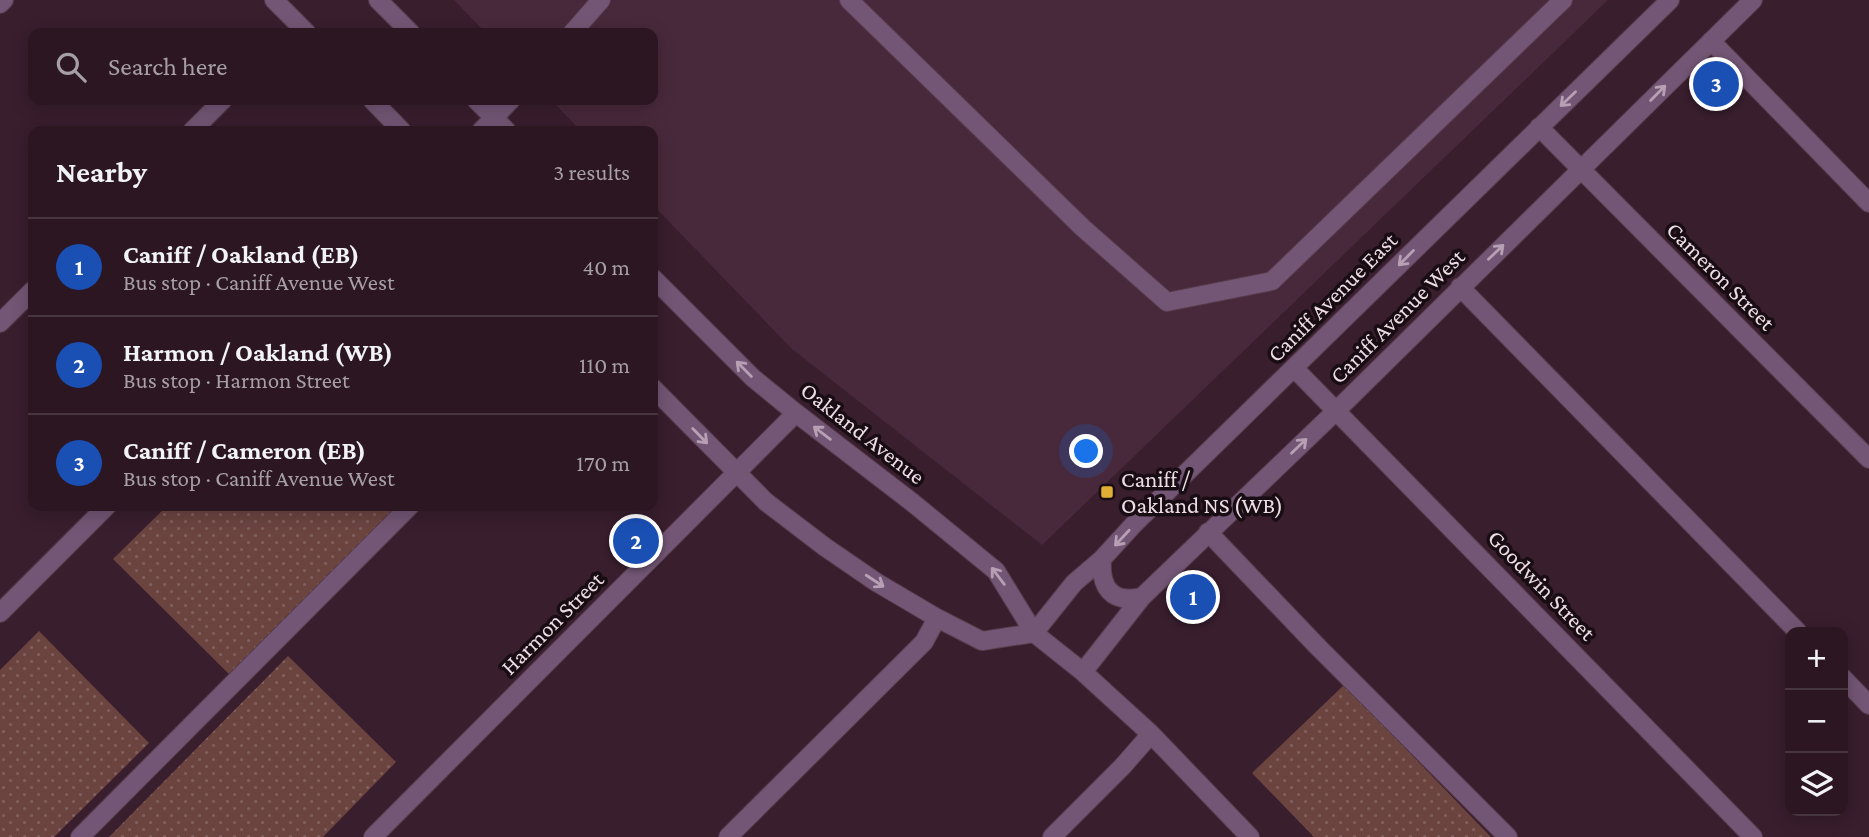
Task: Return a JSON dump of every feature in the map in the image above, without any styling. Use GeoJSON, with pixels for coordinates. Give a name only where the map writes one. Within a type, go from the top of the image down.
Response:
{"type":"FeatureCollection","features":[{"type":"Feature","properties":{"kind":"street"},"geometry":{"type":"LineString","coordinates":[[0,4],[4,0]]}},
{"type":"Feature","properties":{"kind":"street"},"geometry":{"type":"LineString","coordinates":[[274,0],[296,28]]}},
{"type":"Feature","properties":{"kind":"street"},"geometry":{"type":"LineString","coordinates":[[378,0],[406,28]]}},
{"type":"Feature","properties":{"kind":"street"},"geometry":{"type":"LineString","coordinates":[[576,28],[601,0]]}},
{"type":"Feature","properties":{"kind":"street"},"geometry":{"type":"LineString","coordinates":[[849,0],[1083,228],[1167,302],[1272,281],[1563,0]]}},
{"type":"Feature","properties":{"kind":"street","name":"Caniff Avenue East"},"geometry":{"type":"LineString","coordinates":[[1034,633],[1074,583],[1102,559],[1135,523],[1670,0]]}},
{"type":"Feature","properties":{"kind":"street","name":"Caniff Avenue West"},"geometry":{"type":"LineString","coordinates":[[1083,672],[1142,597],[1337,410],[1753,0]]}},
{"type":"Feature","properties":{"kind":"street"},"geometry":{"type":"LineString","coordinates":[[1711,41],[1869,203]]}},
{"type":"Feature","properties":{"kind":"street"},"geometry":{"type":"LineString","coordinates":[[197,126],[218,105]]}},
{"type":"Feature","properties":{"kind":"street"},"geometry":{"type":"LineString","coordinates":[[377,105],[397,126]]}},
{"type":"Feature","properties":{"kind":"street"},"geometry":{"type":"LineString","coordinates":[[479,105],[493,126]]}},
{"type":"Feature","properties":{"kind":"street"},"geometry":{"type":"LineString","coordinates":[[495,126],[508,105]]}},
{"type":"Feature","properties":{"kind":"street","name":"Cameron Street"},"geometry":{"type":"LineString","coordinates":[[1539,127],[1869,459]]}},
{"type":"Feature","properties":{"kind":"street","name":"Oakland Avenue"},"geometry":{"type":"LineString","coordinates":[[658,283],[752,378],[914,503],[996,571],[1034,633],[1083,672],[1151,734],[1250,837]]}},
{"type":"Feature","properties":{"kind":"street"},"geometry":{"type":"LineString","coordinates":[[1460,287],[1793,627]]}},
{"type":"Feature","properties":{"kind":"street"},"geometry":{"type":"LineString","coordinates":[[0,323],[28,295]]}},
{"type":"Feature","properties":{"kind":"street","name":"Goodwin Street"},"geometry":{"type":"LineString","coordinates":[[1294,368],[1753,837]]}},
{"type":"Feature","properties":{"kind":"street"},"geometry":{"type":"LineString","coordinates":[[658,393],[766,502],[876,582],[982,641],[1034,633]]}},
{"type":"Feature","properties":{"kind":"street","name":"Harmon Street"},"geometry":{"type":"LineString","coordinates":[[373,837],[796,413]]}},
{"type":"Feature","properties":{"kind":"street"},"geometry":{"type":"LineString","coordinates":[[0,613],[102,511]]}},
{"type":"Feature","properties":{"kind":"street"},"geometry":{"type":"LineString","coordinates":[[80,837],[406,511]]}},
{"type":"Feature","properties":{"kind":"street"},"geometry":{"type":"LineString","coordinates":[[1208,532],[1318,647],[1508,837]]}},
{"type":"Feature","properties":{"kind":"street"},"geometry":{"type":"LineString","coordinates":[[1102,559],[1101,574],[1106,587],[1122,599],[1142,597]]}},
{"type":"Feature","properties":{"kind":"street"},"geometry":{"type":"LineString","coordinates":[[728,837],[924,642],[937,618]]}},
{"type":"Feature","properties":{"kind":"street"},"geometry":{"type":"LineString","coordinates":[[1848,683],[1869,705]]}},
{"type":"Feature","properties":{"kind":"street"},"geometry":{"type":"LineString","coordinates":[[1052,837],[1151,734]]}},
{"type":"Feature","properties":{"kind":"shaded area"},"geometry":{"type":"Polygon","coordinates":[[[454,0],[1608,0],[1042,545],[792,349],[658,210],[658,126],[576,126],[556,105],[658,105],[658,28],[481,28],[454,0]]]}},
{"type":"Feature","properties":{"kind":"shaded area"},"geometry":{"type":"Polygon","coordinates":[[[162,511],[392,511],[229,674],[113,559],[162,511]]]}},
{"type":"Feature","properties":{"kind":"shaded area"},"geometry":{"type":"Polygon","coordinates":[[[39,631],[149,743],[54,837],[0,837],[0,670],[39,631]]]}},
{"type":"Feature","properties":{"kind":"shaded area"},"geometry":{"type":"Polygon","coordinates":[[[288,656],[396,762],[323,837],[109,837],[288,656]]]}},
{"type":"Feature","properties":{"kind":"shaded area"},"geometry":{"type":"Polygon","coordinates":[[[1344,685],[1491,837],[1314,837],[1252,773],[1344,685]]]}},
{"type":"Feature","properties":{"kind":"place","name":"Caniff / Cameron (EB)"},"geometry":{"type":"Point","coordinates":[1716,84]}},
{"type":"Feature","properties":{"kind":"place","name":"Caniff / Oakland NS (WB)"},"geometry":{"type":"Point","coordinates":[1107,492]}},
{"type":"Feature","properties":{"kind":"place","name":"Harmon / Oakland (WB)"},"geometry":{"type":"Point","coordinates":[636,541]}},
{"type":"Feature","properties":{"kind":"place","name":"Caniff / Oakland (EB)"},"geometry":{"type":"Point","coordinates":[1193,597]}}]}
